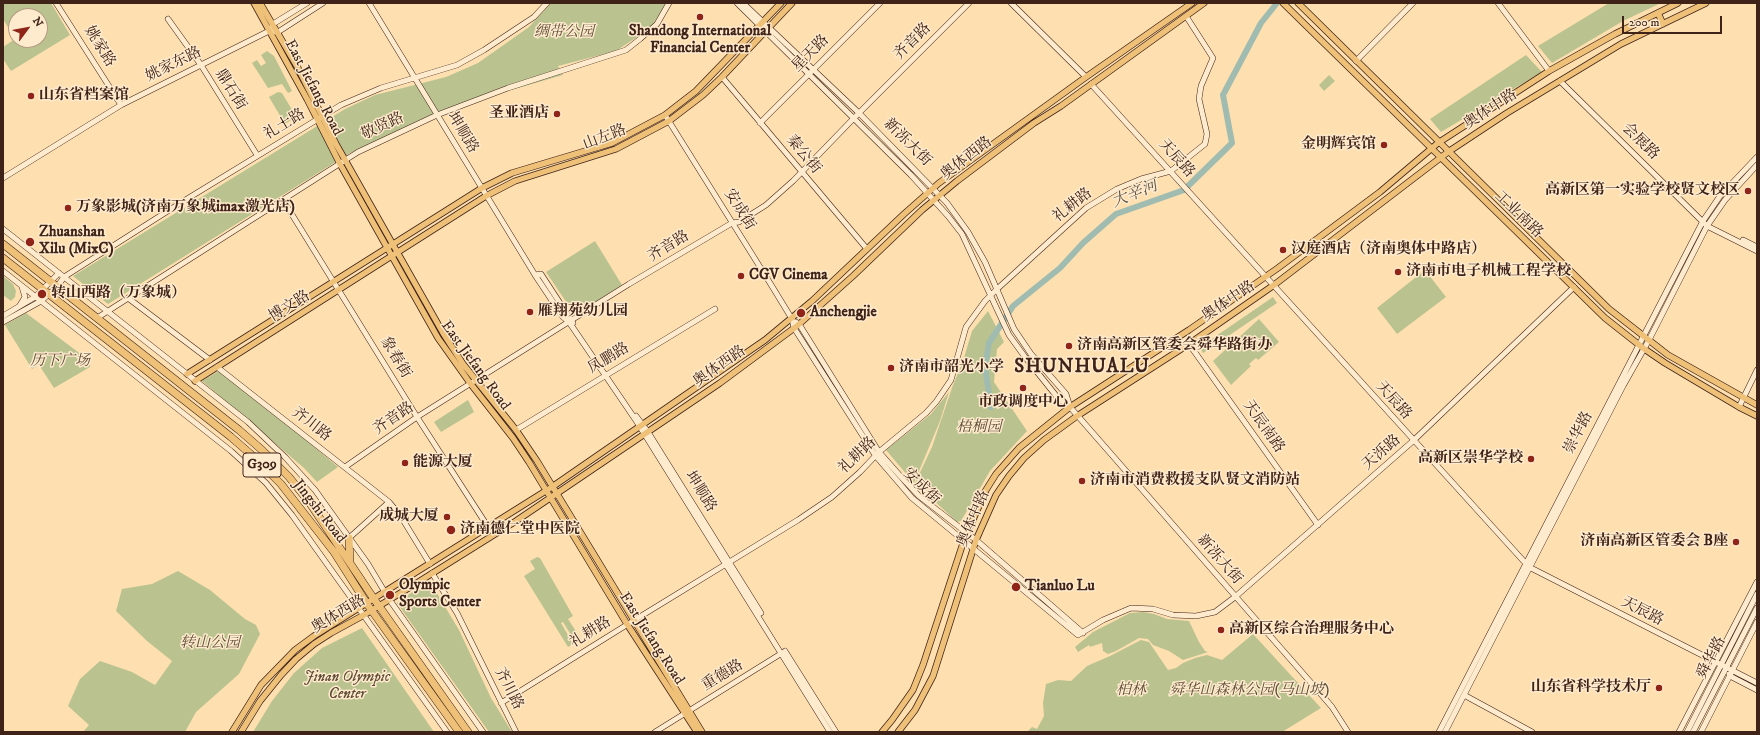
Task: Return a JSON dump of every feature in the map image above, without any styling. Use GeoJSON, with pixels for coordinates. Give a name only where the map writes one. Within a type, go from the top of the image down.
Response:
{"type":"FeatureCollection","features":[{"type":"Feature","properties":{"kind":"highway","name":"Jingshi Road"},"geometry":{"type":"LineString","coordinates":[[3,244],[262,450],[289,477],[309,502],[374,599]]}},
{"type":"Feature","properties":{"kind":"highway","name":"Jingshi Road"},"geometry":{"type":"LineString","coordinates":[[3,258],[254,457],[281,484],[334,552],[371,610],[459,732]]}},
{"type":"Feature","properties":{"kind":"highway"},"geometry":{"type":"LineString","coordinates":[[348,538],[350,563]]}},
{"type":"Feature","properties":{"kind":"highway","name":"G309"},"geometry":{"type":"LineString","coordinates":[[374,599],[468,732]]}},
{"type":"Feature","properties":{"kind":"main road","name":"East Jiefang Road"},"geometry":{"type":"LineString","coordinates":[[254,3],[392,244],[395,255],[438,338],[473,382],[549,489],[556,494],[687,712],[697,732]]}},
{"type":"Feature","properties":{"kind":"main road","name":"East Jiefang Road"},"geometry":{"type":"LineString","coordinates":[[260,3],[298,68],[340,164],[386,247],[395,255]]}},
{"type":"Feature","properties":{"kind":"main road","name":"山左路"},"geometry":{"type":"LineString","coordinates":[[386,247],[482,188],[512,173],[612,143],[665,115],[696,91],[781,3]]}},
{"type":"Feature","properties":{"kind":"main road","name":"山左路"},"geometry":{"type":"LineString","coordinates":[[395,255],[486,196],[515,181],[616,149],[668,121],[703,95],[722,77],[792,3]]}},
{"type":"Feature","properties":{"kind":"main road","name":"奥体西路"},"geometry":{"type":"LineString","coordinates":[[232,732],[261,685],[281,663],[314,636],[549,489],[765,340],[792,319],[867,248],[934,188],[1086,77],[1192,3]]}},
{"type":"Feature","properties":{"kind":"main road","name":"奥体西路"},"geometry":{"type":"LineString","coordinates":[[241,732],[264,696],[296,659],[331,633],[364,615],[551,498],[720,383],[799,324],[853,276],[922,210],[991,154],[1204,3]]}},
{"type":"Feature","properties":{"kind":"main road","name":"工业南路"},"geometry":{"type":"LineString","coordinates":[[1283,3],[1433,148],[1605,318],[1642,346],[1739,407],[1757,416]]}},
{"type":"Feature","properties":{"kind":"main road","name":"奥体中路"},"geometry":{"type":"LineString","coordinates":[[882,732],[913,690],[923,666],[971,521],[986,490],[996,474],[1019,448],[1070,406],[1189,330],[1266,276],[1380,192],[1438,143],[1549,71],[1615,34],[1678,3]]}},
{"type":"Feature","properties":{"kind":"main road","name":"奥体中路"},"geometry":{"type":"LineString","coordinates":[[898,732],[915,710],[933,676],[976,540],[996,495],[1008,476],[1024,458],[1044,440],[1077,416],[1189,344],[1274,285],[1441,156],[1507,113],[1620,44],[1706,3]]}},
{"type":"Feature","properties":{"kind":"main road","name":"工业南路"},"geometry":{"type":"LineString","coordinates":[[1299,4],[1438,143],[1609,309],[1668,355],[1757,405]]}},
{"type":"Feature","properties":{"kind":"main road"},"geometry":{"type":"LineString","coordinates":[[1658,13],[1663,24]]}},
{"type":"Feature","properties":{"kind":"main road","name":"博文路"},"geometry":{"type":"LineString","coordinates":[[187,374],[386,247]]}},
{"type":"Feature","properties":{"kind":"main road","name":"博文路"},"geometry":{"type":"LineString","coordinates":[[195,381],[395,255]]}},
{"type":"Feature","properties":{"kind":"main road","name":"East Jiefang Road"},"geometry":{"type":"LineString","coordinates":[[473,382],[516,430],[537,461],[549,489],[551,498],[627,624],[702,732]]}},
{"type":"Feature","properties":{"kind":"street","name":"姚家路"},"geometry":{"type":"LineString","coordinates":[[56,3],[120,105]]}},
{"type":"Feature","properties":{"kind":"street"},"geometry":{"type":"LineString","coordinates":[[307,3],[273,24],[269,31],[278,32],[323,3]]}},
{"type":"Feature","properties":{"kind":"street","name":"坤顺路"},"geometry":{"type":"LineString","coordinates":[[369,3],[535,275],[563,317],[570,321],[646,433],[836,732]]}},
{"type":"Feature","properties":{"kind":"street","name":"礼士路"},"geometry":{"type":"LineString","coordinates":[[64,277],[182,202],[341,105],[381,88],[415,79],[457,65],[484,50],[534,17],[547,3]]}},
{"type":"Feature","properties":{"kind":"street","name":"敬贤路"},"geometry":{"type":"LineString","coordinates":[[97,318],[358,152],[438,115],[508,88],[626,50],[657,24],[669,3]]}},
{"type":"Feature","properties":{"kind":"street","name":"新泺大街"},"geometry":{"type":"LineString","coordinates":[[737,3],[813,69],[940,195],[968,232],[985,262],[1014,329],[1031,354],[1066,394],[1070,406],[1077,416],[1320,693],[1332,707],[1348,732]]}},
{"type":"Feature","properties":{"kind":"street","name":"新泺大街"},"geometry":{"type":"LineString","coordinates":[[743,3],[761,24]]}},
{"type":"Feature","properties":{"kind":"street","name":"星天路"},"geometry":{"type":"LineString","coordinates":[[760,123],[880,3]]}},
{"type":"Feature","properties":{"kind":"street","name":"齐音路"},"geometry":{"type":"LineString","coordinates":[[345,467],[417,417],[629,284],[733,223],[739,222],[766,205],[802,172],[969,3]]}},
{"type":"Feature","properties":{"kind":"street"},"geometry":{"type":"LineString","coordinates":[[1010,3],[1086,77]]}},
{"type":"Feature","properties":{"kind":"street"},"geometry":{"type":"LineString","coordinates":[[1356,61],[1413,3]]}},
{"type":"Feature","properties":{"kind":"street"},"geometry":{"type":"LineString","coordinates":[[1498,3],[1549,71]]}},
{"type":"Feature","properties":{"kind":"street"},"geometry":{"type":"LineString","coordinates":[[1171,171],[1205,144],[1207,134],[1199,99],[1201,86],[1213,58],[1186,16]]}},
{"type":"Feature","properties":{"kind":"street","name":"鼎石街"},"geometry":{"type":"LineString","coordinates":[[168,19],[201,66],[258,155]]}},
{"type":"Feature","properties":{"kind":"street","name":"新泺大街"},"geometry":{"type":"LineString","coordinates":[[767,30],[773,39],[928,193],[962,234],[1008,332],[1025,357],[1058,398],[1070,406]]}},
{"type":"Feature","properties":{"kind":"street","name":"姚家东路"},"geometry":{"type":"LineString","coordinates":[[3,178],[120,105],[269,31]]}},
{"type":"Feature","properties":{"kind":"street","name":"秦公街"},"geometry":{"type":"LineString","coordinates":[[722,77],[867,248]]}},
{"type":"Feature","properties":{"kind":"street","name":"会展路"},"geometry":{"type":"LineString","coordinates":[[1560,81],[1703,221],[1757,251]]}},
{"type":"Feature","properties":{"kind":"street","name":"天辰路"},"geometry":{"type":"LineString","coordinates":[[1091,84],[1527,565],[1727,669],[1757,690]]}},
{"type":"Feature","properties":{"kind":"street","name":"安成街"},"geometry":{"type":"LineString","coordinates":[[665,115],[792,319],[794,328],[877,454],[912,498],[1080,634]]}},
{"type":"Feature","properties":{"kind":"street","name":"崇华路"},"geometry":{"type":"LineString","coordinates":[[1439,732],[1642,346],[1703,221],[1720,196],[1757,157]]}},
{"type":"Feature","properties":{"kind":"street","name":"崇华路"},"geometry":{"type":"LineString","coordinates":[[1646,338],[1708,224],[1725,200],[1757,165]]}},
{"type":"Feature","properties":{"kind":"street","name":"礼耕路"},"geometry":{"type":"LineString","coordinates":[[501,703],[632,620],[798,520],[832,497],[860,472],[877,454],[926,413],[947,386],[956,362],[966,327],[990,295],[1086,208],[1117,189],[1141,179],[1171,171]]}},
{"type":"Feature","properties":{"kind":"street","name":"象春街"},"geometry":{"type":"LineString","coordinates":[[283,200],[334,280],[417,417],[488,527]]}},
{"type":"Feature","properties":{"kind":"street","name":"会展路"},"geometry":{"type":"LineString","coordinates":[[1708,224],[1757,247]]}},
{"type":"Feature","properties":{"kind":"street","name":"Jingshi Road"},"geometry":{"type":"LineString","coordinates":[[3,229],[248,422],[285,457],[315,490],[368,564],[389,599],[483,732]]}},
{"type":"Feature","properties":{"kind":"street"},"geometry":{"type":"LineString","coordinates":[[3,271],[35,296]]}},
{"type":"Feature","properties":{"kind":"street"},"geometry":{"type":"LineString","coordinates":[[3,316],[35,296],[59,273]]}},
{"type":"Feature","properties":{"kind":"street"},"geometry":{"type":"LineString","coordinates":[[3,322],[41,301],[57,287],[64,277]]}},
{"type":"Feature","properties":{"kind":"street"},"geometry":{"type":"LineString","coordinates":[[18,308],[25,297],[20,285]]}},
{"type":"Feature","properties":{"kind":"street","name":"天泺路"},"geometry":{"type":"LineString","coordinates":[[1080,634],[1103,620],[1130,608],[1153,610],[1173,615],[1196,616],[1215,612],[1235,597],[1413,441],[1574,287]]}},
{"type":"Feature","properties":{"kind":"street","name":"Jingshi Road"},"geometry":{"type":"LineString","coordinates":[[35,296],[231,451],[254,472],[292,514],[447,732]]}},
{"type":"Feature","properties":{"kind":"street"},"geometry":{"type":"LineString","coordinates":[[128,298],[210,360]]}},
{"type":"Feature","properties":{"kind":"street","name":"凤鹏路"},"geometry":{"type":"LineString","coordinates":[[516,430],[715,309]]}},
{"type":"Feature","properties":{"kind":"street","name":"安成街"},"geometry":{"type":"LineString","coordinates":[[792,319],[799,324],[877,454],[919,496],[967,534]]}},
{"type":"Feature","properties":{"kind":"street","name":"天辰南路"},"geometry":{"type":"LineString","coordinates":[[1189,344],[1318,525]]}},
{"type":"Feature","properties":{"kind":"street","name":"齐川路"},"geometry":{"type":"LineString","coordinates":[[217,367],[389,502],[400,515],[430,564]]}},
{"type":"Feature","properties":{"kind":"street"},"geometry":{"type":"LineString","coordinates":[[1739,407],[1757,370]]}},
{"type":"Feature","properties":{"kind":"street"},"geometry":{"type":"LineString","coordinates":[[348,538],[389,502]]}},
{"type":"Feature","properties":{"kind":"street"},"geometry":{"type":"LineString","coordinates":[[967,534],[976,540],[1080,634]]}},
{"type":"Feature","properties":{"kind":"street","name":"坤顺路"},"geometry":{"type":"LineString","coordinates":[[728,563],[830,732]]}},
{"type":"Feature","properties":{"kind":"street","name":"崇华路"},"geometry":{"type":"LineString","coordinates":[[1445,732],[1527,565]]}},
{"type":"Feature","properties":{"kind":"street","name":"齐川路"},"geometry":{"type":"LineString","coordinates":[[432,573],[457,613],[516,732]]}},
{"type":"Feature","properties":{"kind":"street"},"geometry":{"type":"LineString","coordinates":[[1679,732],[1757,582]]}},
{"type":"Feature","properties":{"kind":"street","name":"舜华路"},"geometry":{"type":"LineString","coordinates":[[1687,732],[1757,594]]}},
{"type":"Feature","properties":{"kind":"street","name":"舜华路"},"geometry":{"type":"LineString","coordinates":[[1693,732],[1727,669],[1757,608]]}},
{"type":"Feature","properties":{"kind":"street"},"geometry":{"type":"LineString","coordinates":[[1701,732],[1757,622]]}},
{"type":"Feature","properties":{"kind":"street","name":"重德路"},"geometry":{"type":"LineString","coordinates":[[655,732],[782,653]]}},
{"type":"Feature","properties":{"kind":"street","name":"天辰路"},"geometry":{"type":"LineString","coordinates":[[1732,673],[1757,683]]}},
{"type":"Feature","properties":{"kind":"street"},"geometry":{"type":"LineString","coordinates":[[1464,695],[1532,732]]}},
{"type":"Feature","properties":{"kind":"green space"},"geometry":{"type":"Polygon","coordinates":[[[3,3],[51,3],[70,35],[11,71],[3,59],[3,47],[8,44],[8,48],[48,48],[48,8],[8,8],[8,27],[3,19],[3,3]]]}},
{"type":"Feature","properties":{"kind":"green space","name":"绸带公园"},"geometry":{"type":"Polygon","coordinates":[[[551,3],[669,3],[649,29],[616,51],[558,66],[563,75],[442,110],[350,153],[108,304],[73,276],[345,109],[375,95],[446,77],[478,63],[529,27],[551,3]]]}},
{"type":"Feature","properties":{"kind":"green space"},"geometry":{"type":"Polygon","coordinates":[[[1609,3],[1661,3],[1623,21],[1552,63],[1538,46],[1609,3]]]}},
{"type":"Feature","properties":{"kind":"green space"},"geometry":{"type":"Polygon","coordinates":[[[267,51],[274,56],[292,91],[288,93],[282,84],[268,88],[252,63],[257,60],[261,66],[266,63],[261,55],[267,51]]]}},
{"type":"Feature","properties":{"kind":"green space"},"geometry":{"type":"Polygon","coordinates":[[[1526,55],[1542,72],[1441,132],[1430,119],[1526,55]]]}},
{"type":"Feature","properties":{"kind":"green space"},"geometry":{"type":"Polygon","coordinates":[[[1329,75],[1335,81],[1324,91],[1319,85],[1329,75]]]}},
{"type":"Feature","properties":{"kind":"green space"},"geometry":{"type":"Polygon","coordinates":[[[278,92],[282,93],[294,113],[294,118],[285,124],[269,97],[278,92]]]}},
{"type":"Feature","properties":{"kind":"green space"},"geometry":{"type":"Polygon","coordinates":[[[595,241],[622,285],[575,315],[546,272],[595,241]]]}},
{"type":"Feature","properties":{"kind":"green space"},"geometry":{"type":"Polygon","coordinates":[[[1425,270],[1446,297],[1397,334],[1377,308],[1425,270]]]}},
{"type":"Feature","properties":{"kind":"green space"},"geometry":{"type":"Polygon","coordinates":[[[3,276],[13,284],[16,291],[15,297],[11,301],[3,295],[3,276]]]}},
{"type":"Feature","properties":{"kind":"green space"},"geometry":{"type":"Polygon","coordinates":[[[1273,297],[1277,303],[1203,353],[1200,347],[1273,297]]]}},
{"type":"Feature","properties":{"kind":"green space","name":"梧桐园"},"geometry":{"type":"Polygon","coordinates":[[[988,311],[1004,342],[997,349],[994,382],[1027,431],[990,471],[961,521],[957,522],[915,483],[932,447],[953,385],[963,361],[972,331],[988,311]]]}},
{"type":"Feature","properties":{"kind":"green space","name":"历下广场"},"geometry":{"type":"Polygon","coordinates":[[[26,313],[90,361],[90,367],[54,388],[39,365],[32,369],[5,325],[26,313]]]}},
{"type":"Feature","properties":{"kind":"green space"},"geometry":{"type":"Polygon","coordinates":[[[1259,319],[1279,342],[1258,360],[1256,358],[1249,364],[1251,366],[1231,385],[1213,361],[1259,319]]]}},
{"type":"Feature","properties":{"kind":"green space"},"geometry":{"type":"Polygon","coordinates":[[[222,369],[338,467],[317,482],[304,468],[202,381],[222,369]]]}},
{"type":"Feature","properties":{"kind":"green space"},"geometry":{"type":"Polygon","coordinates":[[[949,392],[940,421],[914,483],[886,450],[931,414],[949,392]]]}},
{"type":"Feature","properties":{"kind":"green space"},"geometry":{"type":"Polygon","coordinates":[[[468,400],[474,412],[441,432],[434,422],[468,400]]]}},
{"type":"Feature","properties":{"kind":"green space"},"geometry":{"type":"Polygon","coordinates":[[[537,557],[540,558],[573,616],[568,619],[581,639],[576,643],[563,622],[561,623],[573,644],[568,647],[524,576],[535,569],[530,561],[537,557]]]}},
{"type":"Feature","properties":{"kind":"green space","name":"转山公园"},"geometry":{"type":"Polygon","coordinates":[[[178,571],[210,590],[245,619],[256,625],[260,634],[239,674],[196,712],[185,732],[83,732],[89,725],[68,706],[80,679],[100,661],[132,672],[155,685],[172,661],[147,641],[116,611],[122,589],[152,584],[178,571]]]}},
{"type":"Feature","properties":{"kind":"green space"},"geometry":{"type":"Polygon","coordinates":[[[429,580],[459,630],[491,698],[512,732],[489,732],[397,603],[429,580]]]}},
{"type":"Feature","properties":{"kind":"green space"},"geometry":{"type":"Polygon","coordinates":[[[1143,612],[1167,619],[1189,621],[1199,642],[1205,651],[1208,652],[1183,660],[1169,651],[1153,645],[1148,639],[1139,638],[1108,654],[1103,651],[1102,643],[1090,647],[1089,645],[1078,652],[1075,647],[1093,632],[1130,613],[1143,612]]]}},
{"type":"Feature","properties":{"kind":"green space","name":"Jinan Olympic Center"},"geometry":{"type":"Polygon","coordinates":[[[362,628],[434,732],[253,732],[272,701],[294,673],[322,648],[362,628]]]}},
{"type":"Feature","properties":{"kind":"green space","name":"柏林"},"geometry":{"type":"Polygon","coordinates":[[[1253,634],[1321,708],[1282,732],[1027,732],[1032,727],[1037,729],[1044,716],[1043,703],[1046,684],[1058,680],[1071,681],[1087,666],[1141,640],[1149,642],[1168,670],[1176,668],[1195,658],[1207,655],[1222,660],[1253,634]]]}},
{"type":"Feature","properties":{"kind":"waterway","name":"大辛河"},"geometry":{"type":"LineString","coordinates":[[991,407],[985,367],[989,343],[1013,306],[1060,268],[1083,243],[1116,214],[1184,190],[1232,143],[1223,95],[1261,23],[1277,3]]}},
{"type":"Feature","properties":{"kind":"place","name":"Shandong International Financial Center"},"geometry":{"type":"Point","coordinates":[700,17]}},
{"type":"Feature","properties":{"kind":"place","name":"山东省档案馆"},"geometry":{"type":"Point","coordinates":[31,96]}},
{"type":"Feature","properties":{"kind":"place","name":"圣亚酒店"},"geometry":{"type":"Point","coordinates":[557,114]}},
{"type":"Feature","properties":{"kind":"place","name":"金明辉宾馆"},"geometry":{"type":"Point","coordinates":[1384,145]}},
{"type":"Feature","properties":{"kind":"place","name":"高新区第一实验学校贤文校区"},"geometry":{"type":"Point","coordinates":[1748,191]}},
{"type":"Feature","properties":{"kind":"place","name":"万象影城(济南万象城imax激光店)"},"geometry":{"type":"Point","coordinates":[68,208]}},
{"type":"Feature","properties":{"kind":"place","name":"Zhuanshan Xilu (MixC)"},"geometry":{"type":"Point","coordinates":[30,242]}},
{"type":"Feature","properties":{"kind":"place","name":"汉庭酒店（济南奥体中路店）"},"geometry":{"type":"Point","coordinates":[1283,250]}},
{"type":"Feature","properties":{"kind":"place","name":"济南市电子机械工程学校"},"geometry":{"type":"Point","coordinates":[1398,272]}},
{"type":"Feature","properties":{"kind":"place","name":"CGV Cinema"},"geometry":{"type":"Point","coordinates":[741,276]}},
{"type":"Feature","properties":{"kind":"place","name":"转山西路（万象城）"},"geometry":{"type":"Point","coordinates":[42,294]}},
{"type":"Feature","properties":{"kind":"place","name":"雁翔苑幼儿园"},"geometry":{"type":"Point","coordinates":[530,312]}},
{"type":"Feature","properties":{"kind":"place","name":"Anchengjie"},"geometry":{"type":"Point","coordinates":[801,313]}},
{"type":"Feature","properties":{"kind":"place","name":"济南高新区管委会舜华路街办"},"geometry":{"type":"Point","coordinates":[1069,346]}},
{"type":"Feature","properties":{"kind":"place","name":"济南市韶光小学"},"geometry":{"type":"Point","coordinates":[891,368]}},
{"type":"Feature","properties":{"kind":"place","name":"市政调度中心"},"geometry":{"type":"Point","coordinates":[1023,388]}},
{"type":"Feature","properties":{"kind":"place","name":"高新区崇华学校"},"geometry":{"type":"Point","coordinates":[1531,459]}},
{"type":"Feature","properties":{"kind":"place","name":"能源大厦"},"geometry":{"type":"Point","coordinates":[405,463]}},
{"type":"Feature","properties":{"kind":"place","name":"济南市消费救援支队贤文消防站"},"geometry":{"type":"Point","coordinates":[1082,481]}},
{"type":"Feature","properties":{"kind":"place","name":"成城大厦"},"geometry":{"type":"Point","coordinates":[447,517]}},
{"type":"Feature","properties":{"kind":"place","name":"济南德仁堂中医院"},"geometry":{"type":"Point","coordinates":[451,530]}},
{"type":"Feature","properties":{"kind":"place","name":"济南高新区管委会 B座"},"geometry":{"type":"Point","coordinates":[1736,542]}},
{"type":"Feature","properties":{"kind":"place","name":"Tianluo Lu"},"geometry":{"type":"Point","coordinates":[1016,587]}},
{"type":"Feature","properties":{"kind":"place","name":"Olympic Sports Center"},"geometry":{"type":"Point","coordinates":[390,595]}},
{"type":"Feature","properties":{"kind":"place","name":"高新区综合治理服务中心"},"geometry":{"type":"Point","coordinates":[1221,630]}},
{"type":"Feature","properties":{"kind":"place","name":"山东省科学技术厅"},"geometry":{"type":"Point","coordinates":[1659,688]}},
{"type":"Feature","properties":{"kind":"district","name":"SHUNHUALU"},"geometry":{"type":"Point","coordinates":[1082,368]}},
{"type":"Feature","properties":{"kind":"park label","name":"舜华山森林公园(马山坡)"},"geometry":{"type":"Point","coordinates":[1249,691]}}]}
